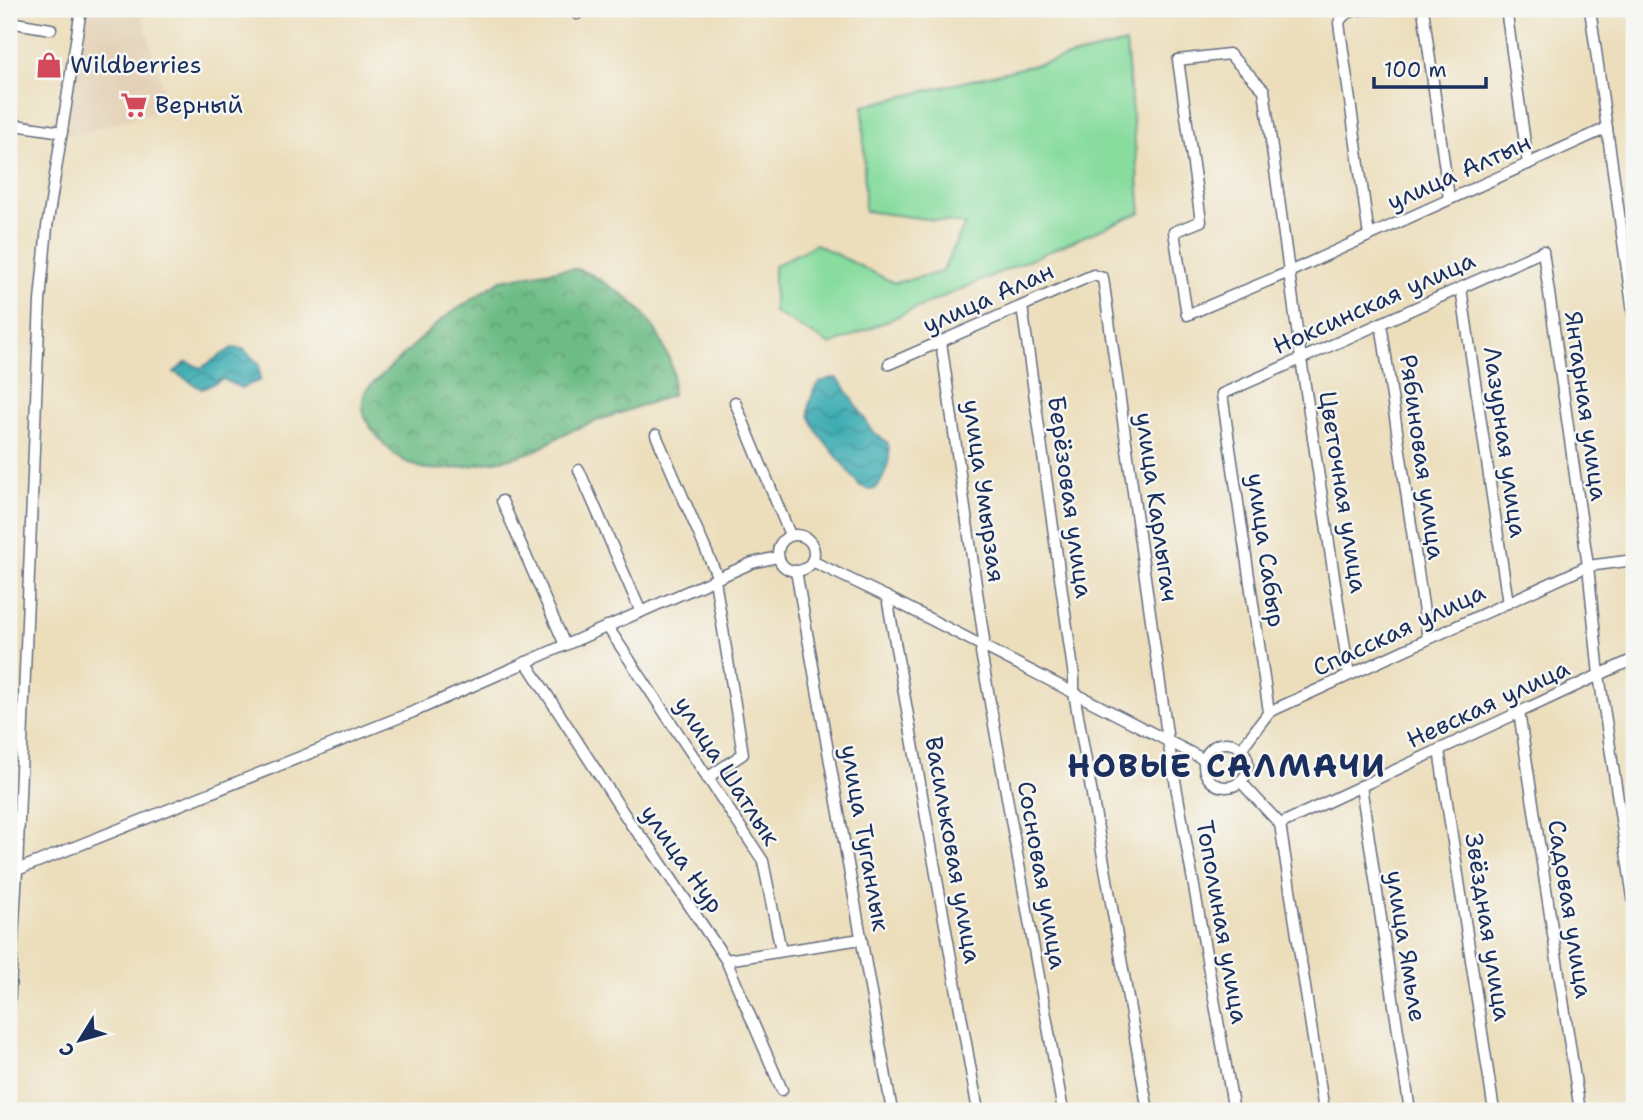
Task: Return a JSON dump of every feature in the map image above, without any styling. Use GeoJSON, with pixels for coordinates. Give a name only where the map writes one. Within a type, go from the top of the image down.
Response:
{"type":"FeatureCollection","features":[{"type":"Feature","properties":{"kind":"street"},"geometry":{"type":"LineString","coordinates":[[9,1008],[40,301],[47,227],[81,9]]}},
{"type":"Feature","properties":{"kind":"street"},"geometry":{"type":"LineString","coordinates":[[1369,236],[1339,23],[1345,13],[1381,9]]}},
{"type":"Feature","properties":{"kind":"street"},"geometry":{"type":"LineString","coordinates":[[1423,9],[1449,199]]}},
{"type":"Feature","properties":{"kind":"street"},"geometry":{"type":"LineString","coordinates":[[1506,9],[1528,164]]}},
{"type":"Feature","properties":{"kind":"street"},"geometry":{"type":"LineString","coordinates":[[1590,9],[1634,319]]}},
{"type":"Feature","properties":{"kind":"street"},"geometry":{"type":"LineString","coordinates":[[9,22],[51,29]]}},
{"type":"Feature","properties":{"kind":"street","name":"улица Алтын"},"geometry":{"type":"LineString","coordinates":[[1289,272],[1264,90],[1229,54],[1178,60],[1201,221],[1174,232],[1188,315],[1289,272],[1607,128]]}},
{"type":"Feature","properties":{"kind":"street"},"geometry":{"type":"LineString","coordinates":[[9,124],[61,132]]}},
{"type":"Feature","properties":{"kind":"street","name":"Ноксинская улица"},"geometry":{"type":"LineString","coordinates":[[1222,394],[1543,251]]}},
{"type":"Feature","properties":{"kind":"street","name":"Янтарная улица"},"geometry":{"type":"LineString","coordinates":[[1543,251],[1588,566],[1599,675],[1634,904]]}},
{"type":"Feature","properties":{"kind":"street","name":"Цветочная улица"},"geometry":{"type":"LineString","coordinates":[[1289,272],[1349,676]]}},
{"type":"Feature","properties":{"kind":"street","name":"улица Алан"},"geometry":{"type":"LineString","coordinates":[[890,364],[1093,275],[1103,278]]}},
{"type":"Feature","properties":{"kind":"street","name":"улица Карлыгач"},"geometry":{"type":"LineString","coordinates":[[1103,278],[1168,741]]}},
{"type":"Feature","properties":{"kind":"street","name":"Лазурная улица"},"geometry":{"type":"LineString","coordinates":[[1461,288],[1508,603]]}},
{"type":"Feature","properties":{"kind":"street","name":"Берёзовая улица"},"geometry":{"type":"LineString","coordinates":[[1022,306],[1074,677],[1074,693],[1148,1111]]}},
{"type":"Feature","properties":{"kind":"street","name":"Рябиновая улица"},"geometry":{"type":"LineString","coordinates":[[1381,323],[1428,639]]}},
{"type":"Feature","properties":{"kind":"street","name":"улица Умырзая"},"geometry":{"type":"LineString","coordinates":[[941,342],[984,640],[982,646]]}},
{"type":"Feature","properties":{"kind":"street","name":"улица Сабыр"},"geometry":{"type":"LineString","coordinates":[[1222,394],[1269,712]]}},
{"type":"Feature","properties":{"kind":"street"},"geometry":{"type":"LineString","coordinates":[[735,402],[790,535]]}},
{"type":"Feature","properties":{"kind":"street"},"geometry":{"type":"LineString","coordinates":[[656,435],[716,579],[743,754],[707,778]]}},
{"type":"Feature","properties":{"kind":"street"},"geometry":{"type":"LineString","coordinates":[[579,470],[641,612]]}},
{"type":"Feature","properties":{"kind":"street"},"geometry":{"type":"LineString","coordinates":[[502,501],[565,645]]}},
{"type":"Feature","properties":{"kind":"street"},"geometry":{"type":"LineString","coordinates":[[790,535],[804,537],[813,547],[813,561],[801,571],[786,569],[777,557],[780,544],[790,535]]}},
{"type":"Feature","properties":{"kind":"street"},"geometry":{"type":"LineString","coordinates":[[17,870],[400,717],[752,563],[777,557]]}},
{"type":"Feature","properties":{"kind":"street","name":"Спасская улица"},"geometry":{"type":"LineString","coordinates":[[1241,749],[1269,712],[1588,566],[1634,560]]}},
{"type":"Feature","properties":{"kind":"street"},"geometry":{"type":"LineString","coordinates":[[813,561],[1205,760]]}},
{"type":"Feature","properties":{"kind":"street","name":"улица Туганлык"},"geometry":{"type":"LineString","coordinates":[[796,571],[892,1111]]}},
{"type":"Feature","properties":{"kind":"street","name":"Васильковая улица"},"geometry":{"type":"LineString","coordinates":[[887,597],[978,1111]]}},
{"type":"Feature","properties":{"kind":"street","name":"улица Шатлык"},"geometry":{"type":"LineString","coordinates":[[607,626],[763,861],[781,951]]}},
{"type":"Feature","properties":{"kind":"street","name":"Сосновая улица"},"geometry":{"type":"LineString","coordinates":[[982,646],[1063,1111]]}},
{"type":"Feature","properties":{"kind":"street","name":"Невская улица"},"geometry":{"type":"LineString","coordinates":[[1280,824],[1634,659]]}},
{"type":"Feature","properties":{"kind":"street","name":"улица Нур"},"geometry":{"type":"LineString","coordinates":[[526,662],[632,826],[650,847],[726,960],[782,1090]]}},
{"type":"Feature","properties":{"kind":"street","name":"Садовая улица"},"geometry":{"type":"LineString","coordinates":[[1520,712],[1580,1111]]}},
{"type":"Feature","properties":{"kind":"street","name":"Тополиная улица"},"geometry":{"type":"LineString","coordinates":[[1168,741],[1234,1111]]}},
{"type":"Feature","properties":{"kind":"street"},"geometry":{"type":"LineString","coordinates":[[1224,743],[1241,749],[1248,765],[1246,774],[1240,781],[1233,786],[1223,786],[1208,777],[1205,760],[1209,751],[1224,743]]}},
{"type":"Feature","properties":{"kind":"street","name":"Звёздная улица"},"geometry":{"type":"LineString","coordinates":[[1440,750],[1494,1111]]}},
{"type":"Feature","properties":{"kind":"street"},"geometry":{"type":"LineString","coordinates":[[1240,781],[1280,824],[1324,1111]]}},
{"type":"Feature","properties":{"kind":"street","name":"улица Ямьле"},"geometry":{"type":"LineString","coordinates":[[1361,786],[1410,1111]]}},
{"type":"Feature","properties":{"kind":"street"},"geometry":{"type":"LineString","coordinates":[[726,960],[861,939]]}},
{"type":"Feature","properties":{"kind":"shaded area"},"geometry":{"type":"Polygon","coordinates":[[[85,9],[140,9],[169,109],[64,137],[85,9]]]}},
{"type":"Feature","properties":{"kind":"green space"},"geometry":{"type":"Polygon","coordinates":[[[1126,43],[1141,212],[831,345],[774,312],[774,266],[816,244],[894,283],[942,272],[965,224],[865,211],[863,106],[1126,43]]]}},
{"type":"Feature","properties":{"kind":"green space"},"geometry":{"type":"Polygon","coordinates":[[[562,269],[577,269],[592,275],[625,296],[642,312],[656,331],[669,358],[673,372],[672,395],[579,428],[532,452],[486,463],[428,469],[415,466],[391,451],[367,422],[363,410],[366,390],[441,320],[501,280],[562,269]]]}},
{"type":"Feature","properties":{"kind":"water"},"geometry":{"type":"Polygon","coordinates":[[[232,348],[243,349],[259,364],[260,380],[241,388],[223,379],[202,389],[174,372],[187,362],[201,368],[232,348]]]}},
{"type":"Feature","properties":{"kind":"water"},"geometry":{"type":"Polygon","coordinates":[[[837,378],[844,386],[873,432],[888,443],[886,470],[881,482],[874,489],[869,490],[859,485],[816,430],[809,415],[814,390],[820,382],[837,378]]]}},
{"type":"Feature","properties":{"kind":"place","name":"Wildberries"},"geometry":{"type":"Point","coordinates":[49,65]}},
{"type":"Feature","properties":{"kind":"place","name":"Верный"},"geometry":{"type":"Point","coordinates":[134,105]}},
{"type":"Feature","properties":{"kind":"district","name":"НОВЫЕ САЛМАЧИ"},"geometry":{"type":"Point","coordinates":[1227,765]}}]}
